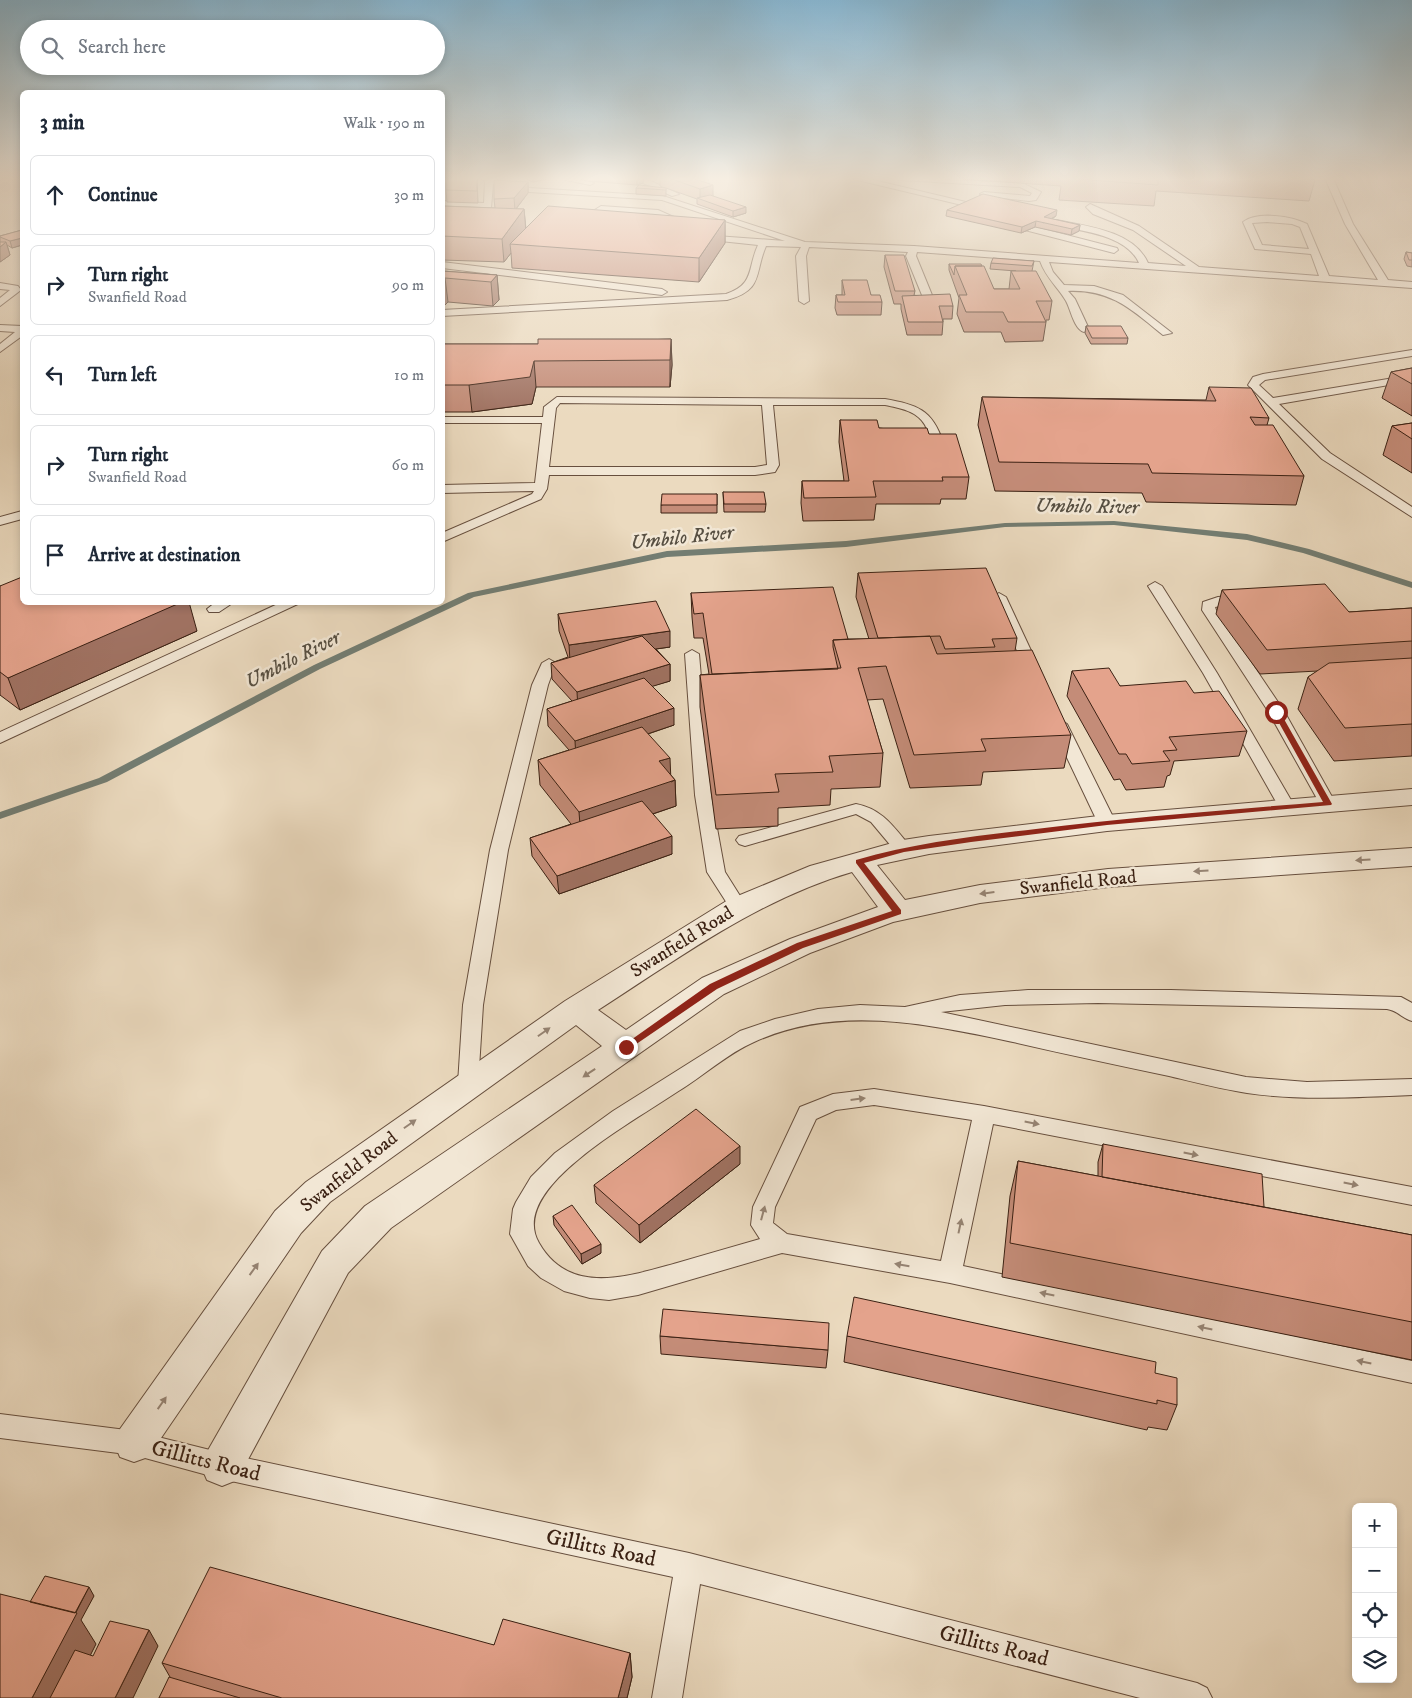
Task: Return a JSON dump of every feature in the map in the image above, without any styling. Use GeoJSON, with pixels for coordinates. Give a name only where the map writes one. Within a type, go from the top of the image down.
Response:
{"type":"FeatureCollection","features":[{"type":"Feature","properties":{"kind":"street","name":"Swanfield Road"},"geometry":{"type":"LineString","coordinates":[[134,1443],[288,1222],[318,1192],[576,1009],[738,907],[820,872],[903,849],[1107,823],[1412,797]]}},
{"type":"Feature","properties":{"kind":"street","name":"Swanfield Road"},"geometry":{"type":"LineString","coordinates":[[222,1466],[335,1262],[378,1217],[713,986],[800,946],[898,912],[980,894],[1108,878],[1412,856]]}},
{"type":"Feature","properties":{"kind":"street"},"geometry":{"type":"LineString","coordinates":[[859,862],[898,912]]}},
{"type":"Feature","properties":{"kind":"street"},"geometry":{"type":"LineString","coordinates":[[576,1009],[626,1047]]}},
{"type":"Feature","properties":{"kind":"lane"},"geometry":{"type":"LineString","coordinates":[[445,313],[717,299],[748,290],[753,284],[756,257]]}},
{"type":"Feature","properties":{"kind":"lane"},"geometry":{"type":"LineString","coordinates":[[802,257],[804,301]]}},
{"type":"Feature","properties":{"kind":"lane"},"geometry":{"type":"LineString","coordinates":[[912,257],[929,300]]}},
{"type":"Feature","properties":{"kind":"lane"},"geometry":{"type":"LineString","coordinates":[[1032,257],[1142,261],[1195,269],[1412,285]]}},
{"type":"Feature","properties":{"kind":"lane"},"geometry":{"type":"LineString","coordinates":[[1129,257],[1142,261]]}},
{"type":"Feature","properties":{"kind":"lane"},"geometry":{"type":"LineString","coordinates":[[1140,257],[1142,261]]}},
{"type":"Feature","properties":{"kind":"lane"},"geometry":{"type":"LineString","coordinates":[[1178,257],[1195,269]]}},
{"type":"Feature","properties":{"kind":"lane"},"geometry":{"type":"LineString","coordinates":[[1316,257],[1325,279]]}},
{"type":"Feature","properties":{"kind":"lane"},"geometry":{"type":"LineString","coordinates":[[1369,257],[1385,283]]}},
{"type":"Feature","properties":{"kind":"lane"},"geometry":{"type":"LineString","coordinates":[[1043,258],[1049,273],[1070,299],[1084,329]]}},
{"type":"Feature","properties":{"kind":"lane"},"geometry":{"type":"LineString","coordinates":[[445,265],[717,299]]}},
{"type":"Feature","properties":{"kind":"lane"},"geometry":{"type":"LineString","coordinates":[[0,286],[11,287],[16,290],[0,303]]}},
{"type":"Feature","properties":{"kind":"lane"},"geometry":{"type":"LineString","coordinates":[[1060,288],[1090,286],[1106,290],[1124,300],[1168,333]]}},
{"type":"Feature","properties":{"kind":"lane"},"geometry":{"type":"LineString","coordinates":[[0,328],[20,330]]}},
{"type":"Feature","properties":{"kind":"lane"},"geometry":{"type":"LineString","coordinates":[[0,349],[20,332]]}},
{"type":"Feature","properties":{"kind":"lane"},"geometry":{"type":"LineString","coordinates":[[1411,512],[1326,456],[1253,385],[1257,379],[1412,353]]}},
{"type":"Feature","properties":{"kind":"lane"},"geometry":{"type":"LineString","coordinates":[[1271,402],[1412,378]]}},
{"type":"Feature","properties":{"kind":"lane"},"geometry":{"type":"LineString","coordinates":[[445,537],[537,496],[542,487],[552,403],[566,399],[870,401],[897,404],[923,413],[930,420],[937,442]]}},
{"type":"Feature","properties":{"kind":"lane"},"geometry":{"type":"LineString","coordinates":[[543,472],[755,471],[771,469],[773,465],[767,401]]}},
{"type":"Feature","properties":{"kind":"lane"},"geometry":{"type":"LineString","coordinates":[[445,420],[549,420]]}},
{"type":"Feature","properties":{"kind":"lane"},"geometry":{"type":"LineString","coordinates":[[445,489],[542,487]]}},
{"type":"Feature","properties":{"kind":"lane"},"geometry":{"type":"LineString","coordinates":[[0,521],[20,516]]}},
{"type":"Feature","properties":{"kind":"lane"},"geometry":{"type":"LineString","coordinates":[[1155,586],[1210,673],[1287,807]]}},
{"type":"Feature","properties":{"kind":"lane"},"geometry":{"type":"LineString","coordinates":[[999,597],[1040,684]]}},
{"type":"Feature","properties":{"kind":"lane"},"geometry":{"type":"LineString","coordinates":[[1256,598],[1218,600],[1208,605],[1209,610],[1276,712],[1328,804]]}},
{"type":"Feature","properties":{"kind":"lane"},"geometry":{"type":"LineString","coordinates":[[0,738],[288,605]]}},
{"type":"Feature","properties":{"kind":"lane"},"geometry":{"type":"LineString","coordinates":[[692,654],[703,796],[716,872],[738,907]]}},
{"type":"Feature","properties":{"kind":"lane"},"geometry":{"type":"LineString","coordinates":[[468,1084],[473,1005],[498,850],[540,685],[549,663]]}},
{"type":"Feature","properties":{"kind":"lane"},"geometry":{"type":"LineString","coordinates":[[1052,710],[1107,823]]}},
{"type":"Feature","properties":{"kind":"lane"},"geometry":{"type":"LineString","coordinates":[[746,840],[856,809],[868,811],[874,816],[903,849]]}},
{"type":"Feature","properties":{"kind":"lane"},"geometry":{"type":"LineString","coordinates":[[903,1014],[945,1003],[992,997],[1130,996],[1387,1002],[1401,1004],[1412,1014]]}},
{"type":"Feature","properties":{"kind":"lane"},"geometry":{"type":"LineString","coordinates":[[782,1243],[636,1285],[600,1289],[570,1284],[549,1272],[529,1252],[521,1229],[525,1206],[536,1186],[552,1168],[589,1139],[748,1036],[809,1016],[844,1011],[930,1017],[1246,1085],[1307,1090],[1412,1088]]}},
{"type":"Feature","properties":{"kind":"lane"},"geometry":{"type":"LineString","coordinates":[[1412,1196],[984,1114],[874,1097],[833,1102],[808,1113],[760,1219],[764,1230],[782,1243],[950,1273],[1412,1372]]}},
{"type":"Feature","properties":{"kind":"lane"},"geometry":{"type":"LineString","coordinates":[[950,1273],[984,1114]]}},
{"type":"Feature","properties":{"kind":"lane","name":"Gillitts Road"},"geometry":{"type":"LineString","coordinates":[[0,1426],[134,1443],[222,1466],[689,1568],[1197,1698]]}},
{"type":"Feature","properties":{"kind":"lane"},"geometry":{"type":"LineString","coordinates":[[667,1698],[689,1568]]}},
{"type":"Feature","properties":{"kind":"building"},"geometry":{"type":"Polygon","coordinates":[[[886,257],[905,257],[915,291],[895,291],[886,257]]]}},
{"type":"Feature","properties":{"kind":"building"},"geometry":{"type":"Polygon","coordinates":[[[993,258],[1034,261],[1032,266],[991,263],[993,258]]]}},
{"type":"Feature","properties":{"kind":"building"},"geometry":{"type":"Polygon","coordinates":[[[949,264],[981,264],[982,266],[955,266],[954,275],[949,264]]]}},
{"type":"Feature","properties":{"kind":"building"},"geometry":{"type":"Polygon","coordinates":[[[955,266],[984,266],[994,289],[1020,289],[1011,271],[1036,271],[1052,301],[1036,301],[1046,322],[1008,322],[1003,312],[966,312],[959,295],[967,295],[955,266]]]}},
{"type":"Feature","properties":{"kind":"building"},"geometry":{"type":"Polygon","coordinates":[[[445,271],[497,275],[491,282],[445,278],[445,271]]]}},
{"type":"Feature","properties":{"kind":"building"},"geometry":{"type":"Polygon","coordinates":[[[842,280],[867,280],[871,295],[880,295],[882,302],[838,302],[836,295],[845,295],[842,280]]]}},
{"type":"Feature","properties":{"kind":"building"},"geometry":{"type":"Polygon","coordinates":[[[950,294],[953,306],[939,306],[943,322],[908,322],[902,296],[950,294]]]}},
{"type":"Feature","properties":{"kind":"building"},"geometry":{"type":"Polygon","coordinates":[[[1086,326],[1121,326],[1128,338],[1092,338],[1086,326]]]}},
{"type":"Feature","properties":{"kind":"building"},"geometry":{"type":"Polygon","coordinates":[[[538,339],[671,339],[670,360],[534,361],[530,377],[469,385],[445,385],[445,344],[538,344],[538,339]]]}},
{"type":"Feature","properties":{"kind":"building"},"geometry":{"type":"Polygon","coordinates":[[[1412,368],[1412,384],[1391,372],[1412,368]]]}},
{"type":"Feature","properties":{"kind":"building"},"geometry":{"type":"Polygon","coordinates":[[[1209,387],[1251,388],[1269,418],[1250,417],[1255,425],[1273,425],[1304,476],[1152,473],[1148,464],[999,462],[982,397],[1216,401],[1209,387]]]}},
{"type":"Feature","properties":{"kind":"building"},"geometry":{"type":"Polygon","coordinates":[[[840,420],[877,420],[879,428],[927,428],[929,434],[956,434],[969,477],[942,477],[943,481],[873,481],[876,497],[804,498],[802,481],[849,481],[840,420]]]}},
{"type":"Feature","properties":{"kind":"building"},"geometry":{"type":"Polygon","coordinates":[[[1412,423],[1412,439],[1392,426],[1412,423]]]}},
{"type":"Feature","properties":{"kind":"building"},"geometry":{"type":"Polygon","coordinates":[[[723,492],[764,492],[766,504],[724,504],[723,492]]]}},
{"type":"Feature","properties":{"kind":"building"},"geometry":{"type":"Polygon","coordinates":[[[662,494],[717,494],[717,505],[661,505],[662,494]]]}},
{"type":"Feature","properties":{"kind":"building"},"geometry":{"type":"Polygon","coordinates":[[[986,568],[1017,638],[992,639],[995,647],[945,649],[940,636],[878,638],[858,573],[986,568]]]}},
{"type":"Feature","properties":{"kind":"building"},"geometry":{"type":"Polygon","coordinates":[[[20,578],[20,605],[175,605],[8,678],[0,672],[0,586],[20,578]]]}},
{"type":"Feature","properties":{"kind":"building"},"geometry":{"type":"Polygon","coordinates":[[[1325,584],[1349,612],[1412,608],[1412,641],[1267,650],[1222,590],[1325,584]]]}},
{"type":"Feature","properties":{"kind":"building"},"geometry":{"type":"Polygon","coordinates":[[[833,587],[848,639],[833,640],[838,669],[712,674],[703,613],[694,614],[691,593],[833,587]]]}},
{"type":"Feature","properties":{"kind":"building"},"geometry":{"type":"Polygon","coordinates":[[[656,601],[670,631],[569,645],[558,614],[656,601]]]}},
{"type":"Feature","properties":{"kind":"building"},"geometry":{"type":"Polygon","coordinates":[[[642,636],[670,664],[577,692],[551,663],[642,636]]]}},
{"type":"Feature","properties":{"kind":"building"},"geometry":{"type":"Polygon","coordinates":[[[930,636],[937,654],[1032,650],[1071,735],[981,739],[986,751],[914,755],[886,666],[858,668],[883,753],[829,756],[833,772],[775,774],[779,792],[716,795],[700,675],[841,668],[833,640],[930,636]]]}},
{"type":"Feature","properties":{"kind":"building"},"geometry":{"type":"Polygon","coordinates":[[[1412,658],[1412,724],[1345,728],[1308,677],[1329,663],[1412,658]]]}},
{"type":"Feature","properties":{"kind":"building"},"geometry":{"type":"Polygon","coordinates":[[[1109,668],[1120,686],[1186,681],[1194,693],[1219,691],[1247,731],[1169,737],[1177,750],[1163,751],[1170,761],[1132,764],[1126,754],[1119,754],[1072,671],[1109,668]]]}},
{"type":"Feature","properties":{"kind":"building"},"geometry":{"type":"Polygon","coordinates":[[[644,678],[674,708],[575,741],[547,709],[644,678]]]}},
{"type":"Feature","properties":{"kind":"building"},"geometry":{"type":"Polygon","coordinates":[[[642,727],[670,758],[659,761],[675,780],[579,812],[538,760],[642,727]]]}},
{"type":"Feature","properties":{"kind":"building"},"geometry":{"type":"Polygon","coordinates":[[[642,801],[672,836],[557,876],[530,838],[642,801]]]}},
{"type":"Feature","properties":{"kind":"building"},"geometry":{"type":"Polygon","coordinates":[[[696,1109],[740,1146],[639,1225],[594,1185],[696,1109]]]}},
{"type":"Feature","properties":{"kind":"building"},"geometry":{"type":"Polygon","coordinates":[[[1103,1144],[1262,1174],[1264,1207],[1102,1177],[1103,1144]]]}},
{"type":"Feature","properties":{"kind":"building"},"geometry":{"type":"Polygon","coordinates":[[[1018,1161],[1412,1235],[1412,1322],[1010,1243],[1018,1161]]]}},
{"type":"Feature","properties":{"kind":"building"},"geometry":{"type":"Polygon","coordinates":[[[572,1205],[601,1244],[581,1254],[553,1216],[572,1205]]]}},
{"type":"Feature","properties":{"kind":"building"},"geometry":{"type":"Polygon","coordinates":[[[854,1297],[1156,1362],[1155,1373],[1177,1378],[1177,1405],[1157,1400],[1157,1404],[847,1336],[854,1297]]]}},
{"type":"Feature","properties":{"kind":"building"},"geometry":{"type":"Polygon","coordinates":[[[663,1309],[829,1323],[828,1350],[660,1336],[663,1309]]]}},
{"type":"Feature","properties":{"kind":"building"},"geometry":{"type":"Polygon","coordinates":[[[210,1567],[494,1645],[503,1619],[630,1653],[618,1698],[282,1698],[162,1663],[210,1567]]]}},
{"type":"Feature","properties":{"kind":"building"},"geometry":{"type":"Polygon","coordinates":[[[45,1576],[89,1587],[75,1613],[30,1602],[45,1576]]]}},
{"type":"Feature","properties":{"kind":"building"},"geometry":{"type":"Polygon","coordinates":[[[0,1594],[77,1613],[32,1698],[0,1698],[0,1594]]]}},
{"type":"Feature","properties":{"kind":"building"},"geometry":{"type":"Polygon","coordinates":[[[110,1621],[149,1630],[115,1698],[50,1698],[75,1650],[93,1656],[110,1621]]]}},
{"type":"Feature","properties":{"kind":"building"},"geometry":{"type":"Polygon","coordinates":[[[169,1677],[240,1698],[159,1698],[169,1677]]]}},
{"type":"Feature","properties":{"kind":"waterway","name":"Umbilo River"},"geometry":{"type":"LineString","coordinates":[[0,816],[103,780],[317,667],[471,595],[667,554],[846,544],[1005,525],[1114,523],[1247,537],[1306,551],[1412,585]]}},
{"type":"Feature","properties":{"kind":"route"},"geometry":{"type":"LineString","coordinates":[[626,1047],[713,986],[800,946],[898,912],[859,862],[903,849],[971,839],[1107,823],[1328,804],[1276,712]]}}]}
